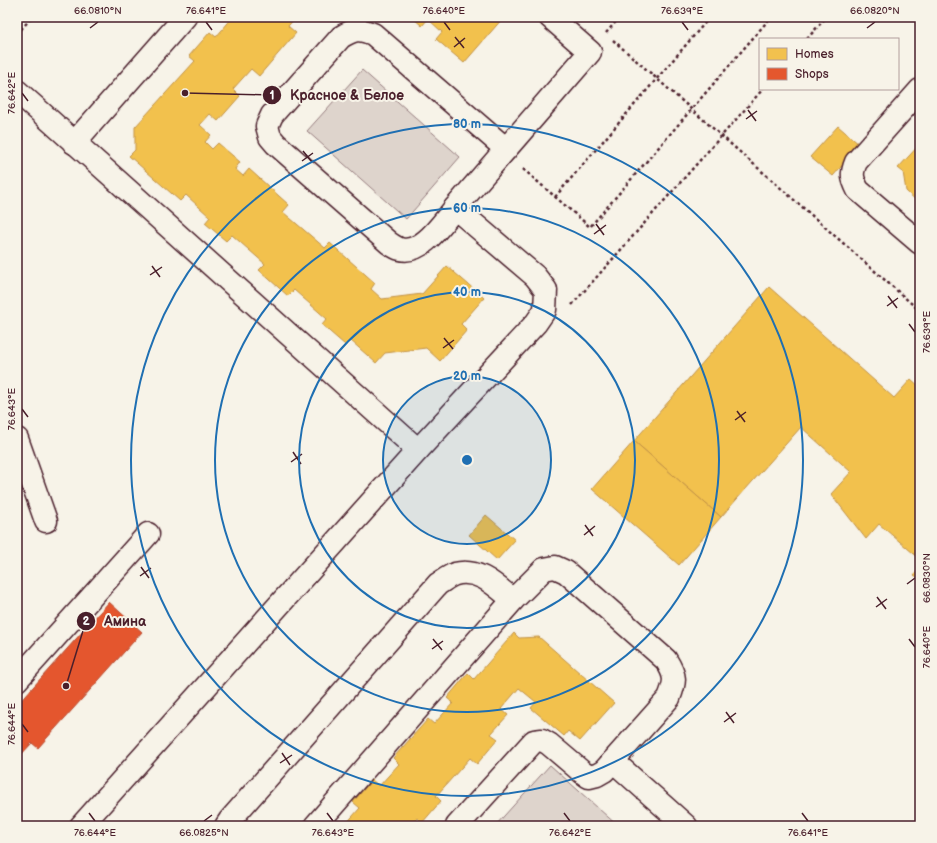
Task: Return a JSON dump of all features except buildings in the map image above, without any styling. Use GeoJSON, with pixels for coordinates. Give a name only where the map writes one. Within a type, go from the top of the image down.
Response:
{"type":"FeatureCollection","features":[{"type":"Feature","properties":{"kind":"lane"},"geometry":{"type":"LineString","coordinates":[[74,143],[185,17]]}},
{"type":"Feature","properties":{"kind":"lane"},"geometry":{"type":"LineString","coordinates":[[505,150],[373,34],[362,29],[350,31],[341,37],[272,115],[267,126],[270,137],[276,144],[389,243],[400,249],[416,248],[427,240],[590,52],[550,17]]}},
{"type":"Feature","properties":{"kind":"lane"},"geometry":{"type":"LineString","coordinates":[[920,90],[856,162],[852,172],[853,181],[858,190],[920,243]]}},
{"type":"Feature","properties":{"kind":"lane"},"geometry":{"type":"LineString","coordinates":[[17,91],[418,450]]}},
{"type":"Feature","properties":{"kind":"lane"},"geometry":{"type":"LineString","coordinates":[[89,823],[418,450],[536,323],[545,310],[546,290],[535,276],[455,208]]}},
{"type":"Feature","properties":{"kind":"lane"},"geometry":{"type":"LineString","coordinates":[[17,439],[46,521]]}},
{"type":"Feature","properties":{"kind":"lane"},"geometry":{"type":"LineString","coordinates":[[17,680],[148,534]]}},
{"type":"Feature","properties":{"kind":"lane"},"geometry":{"type":"LineString","coordinates":[[315,826],[513,600],[544,569],[555,567],[566,572],[666,660],[673,672],[674,686],[669,698],[604,771],[589,777],[549,744],[542,740],[534,741],[457,826]]}},
{"type":"Feature","properties":{"kind":"lane"},"geometry":{"type":"LineString","coordinates":[[226,826],[438,584],[454,574],[470,573],[484,577],[513,600]]}},
{"type":"Feature","properties":{"kind":"lane"},"geometry":{"type":"LineString","coordinates":[[613,761],[686,826]]}},
{"type":"Feature","properties":{"kind":"path"},"geometry":{"type":"LineString","coordinates":[[17,34],[32,17]]}},
{"type":"Feature","properties":{"kind":"path"},"geometry":{"type":"LineString","coordinates":[[555,197],[710,17]]}},
{"type":"Feature","properties":{"kind":"path"},"geometry":{"type":"LineString","coordinates":[[505,150],[555,197],[590,227],[771,17]]}},
{"type":"Feature","properties":{"kind":"path"},"geometry":{"type":"LineString","coordinates":[[808,38],[826,17]]}},
{"type":"Feature","properties":{"kind":"path"},"geometry":{"type":"LineString","coordinates":[[601,29],[606,34]]}},
{"type":"Feature","properties":{"kind":"path"},"geometry":{"type":"LineString","coordinates":[[612,38],[920,311]]}},
{"type":"Feature","properties":{"kind":"shaded area"},"geometry":{"type":"Polygon","coordinates":[[[362,70],[460,157],[406,219],[307,131],[362,70]]]}},
{"type":"Feature","properties":{"kind":"shaded area"},"geometry":{"type":"Polygon","coordinates":[[[550,765],[618,826],[495,826],[550,765]]]}},
{"type":"Feature","properties":{"kind":"place","name":"Красное & Белое"},"geometry":{"type":"Point","coordinates":[185,93]}},
{"type":"Feature","properties":{"kind":"place","name":"Амина"},"geometry":{"type":"Point","coordinates":[66,686]}}]}
